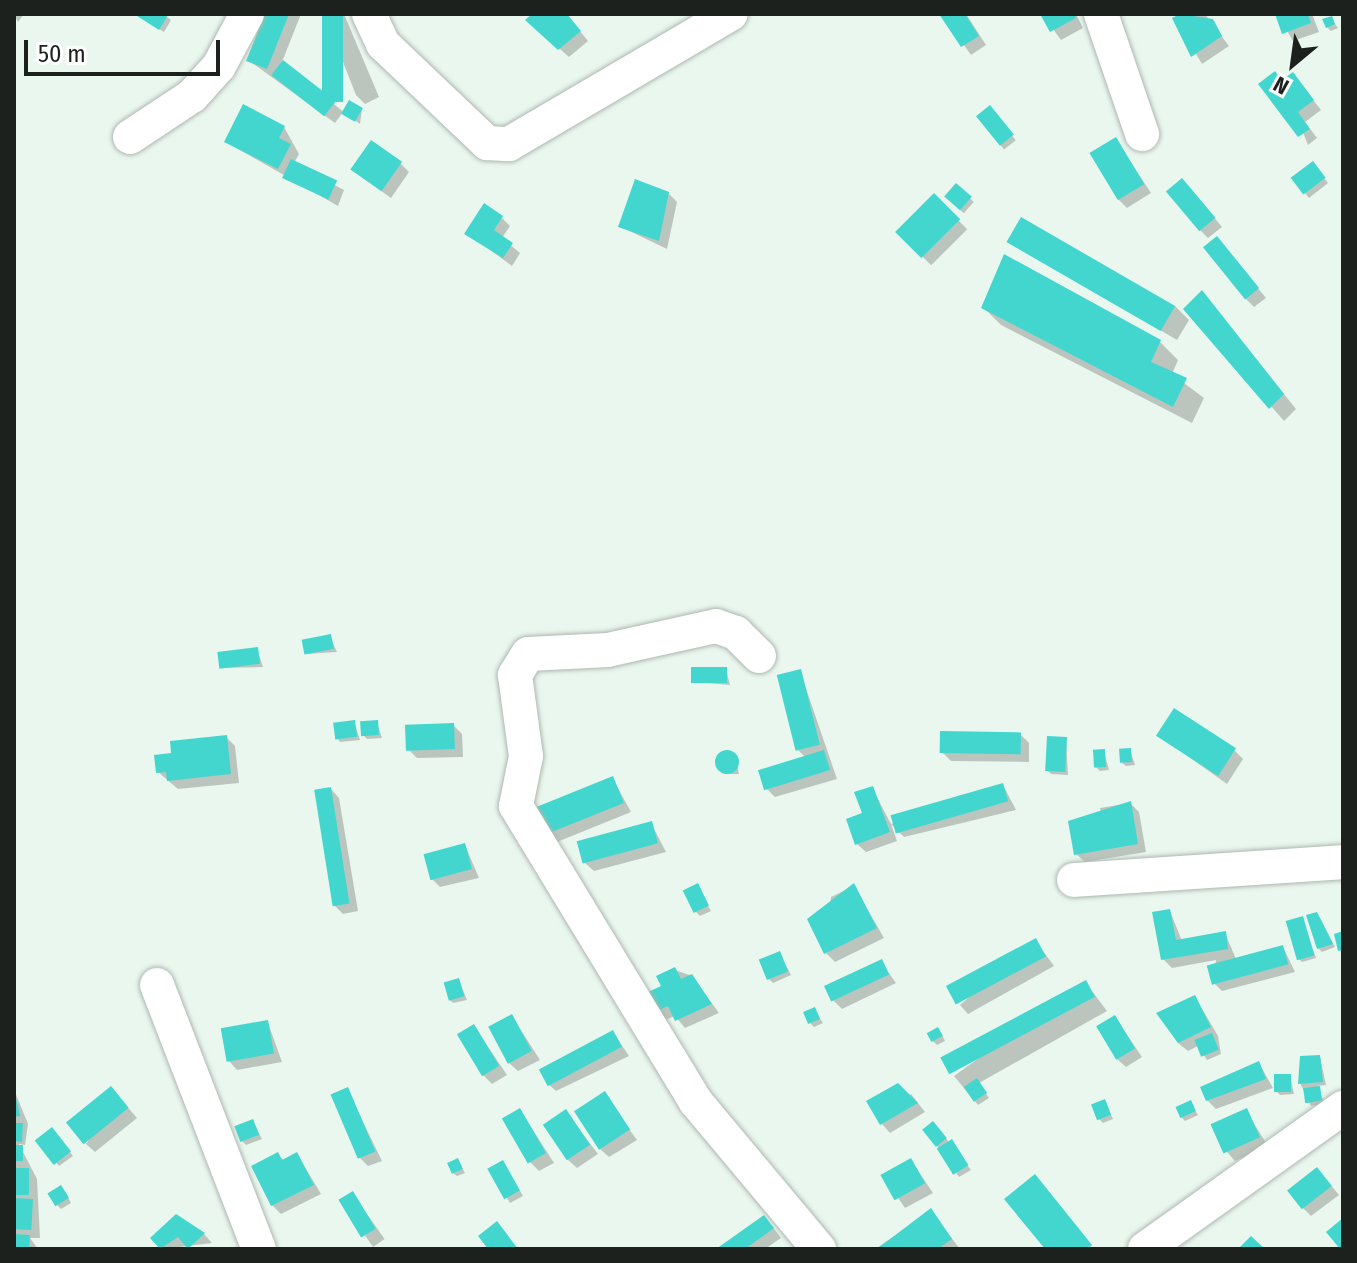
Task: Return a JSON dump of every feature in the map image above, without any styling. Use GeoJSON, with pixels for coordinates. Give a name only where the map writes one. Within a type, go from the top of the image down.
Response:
{"type":"FeatureCollection","features":[{"type":"Feature","properties":{"kind":"street"},"geometry":{"type":"LineString","coordinates":[[130,137],[192,96],[219,66],[247,14]]}},
{"type":"Feature","properties":{"kind":"street"},"geometry":{"type":"LineString","coordinates":[[369,14],[383,44],[487,143],[509,144],[731,14]]}},
{"type":"Feature","properties":{"kind":"street"},"geometry":{"type":"LineString","coordinates":[[1101,14],[1142,134]]}},
{"type":"Feature","properties":{"kind":"street"},"geometry":{"type":"LineString","coordinates":[[759,656],[736,633],[716,626],[608,650],[528,654],[515,675],[526,756],[516,806],[696,1102],[819,1249]]}},
{"type":"Feature","properties":{"kind":"street"},"geometry":{"type":"LineString","coordinates":[[1074,880],[1343,862]]}},
{"type":"Feature","properties":{"kind":"street"},"geometry":{"type":"LineString","coordinates":[[157,985],[259,1249]]}},
{"type":"Feature","properties":{"kind":"street"},"geometry":{"type":"LineString","coordinates":[[1145,1249],[1343,1108]]}},
{"type":"Feature","properties":{"kind":"building"},"geometry":{"type":"Polygon","coordinates":[[[134,14],[166,14],[168,15],[159,30],[134,14]]]}},
{"type":"Feature","properties":{"kind":"building"},"geometry":{"type":"Polygon","coordinates":[[[265,14],[289,14],[267,69],[246,61],[265,14]]]}},
{"type":"Feature","properties":{"kind":"building"},"geometry":{"type":"Polygon","coordinates":[[[322,14],[343,14],[343,102],[322,102],[322,14]]]}},
{"type":"Feature","properties":{"kind":"building"},"geometry":{"type":"Polygon","coordinates":[[[532,14],[567,14],[581,31],[558,50],[525,20],[532,14]]]}},
{"type":"Feature","properties":{"kind":"building"},"geometry":{"type":"Polygon","coordinates":[[[939,14],[965,14],[979,36],[961,47],[939,14]]]}},
{"type":"Feature","properties":{"kind":"building"},"geometry":{"type":"Polygon","coordinates":[[[1040,14],[1074,14],[1076,18],[1050,32],[1040,14]]]}},
{"type":"Feature","properties":{"kind":"building"},"geometry":{"type":"Polygon","coordinates":[[[1180,14],[1213,19],[1222,36],[1191,57],[1172,18],[1180,14]]]}},
{"type":"Feature","properties":{"kind":"building"},"geometry":{"type":"Polygon","coordinates":[[[1275,14],[1308,14],[1311,23],[1282,34],[1275,14]]]}},
{"type":"Feature","properties":{"kind":"building"},"geometry":{"type":"Polygon","coordinates":[[[1332,16],[1335,24],[1326,28],[1322,19],[1332,16]]]}},
{"type":"Feature","properties":{"kind":"building"},"geometry":{"type":"Polygon","coordinates":[[[283,60],[336,101],[324,116],[271,75],[283,60]]]}},
{"type":"Feature","properties":{"kind":"building"},"geometry":{"type":"Polygon","coordinates":[[[1275,71],[1282,80],[1293,72],[1314,100],[1298,112],[1310,129],[1298,137],[1258,84],[1275,71]]]}},
{"type":"Feature","properties":{"kind":"building"},"geometry":{"type":"Polygon","coordinates":[[[349,100],[363,108],[355,122],[341,114],[349,100]]]}},
{"type":"Feature","properties":{"kind":"building"},"geometry":{"type":"Polygon","coordinates":[[[243,104],[285,126],[279,138],[291,144],[278,169],[224,142],[243,104]]]}},
{"type":"Feature","properties":{"kind":"building"},"geometry":{"type":"Polygon","coordinates":[[[990,105],[1014,135],[1000,146],[976,116],[990,105]]]}},
{"type":"Feature","properties":{"kind":"building"},"geometry":{"type":"Polygon","coordinates":[[[1116,137],[1144,184],[1118,200],[1089,153],[1116,137]]]}},
{"type":"Feature","properties":{"kind":"building"},"geometry":{"type":"Polygon","coordinates":[[[371,140],[402,162],[381,191],[350,169],[371,140]]]}},
{"type":"Feature","properties":{"kind":"building"},"geometry":{"type":"Polygon","coordinates":[[[291,159],[337,181],[328,200],[282,178],[291,159]]]}},
{"type":"Feature","properties":{"kind":"building"},"geometry":{"type":"Polygon","coordinates":[[[1313,161],[1326,178],[1303,195],[1291,178],[1313,161]]]}},
{"type":"Feature","properties":{"kind":"building"},"geometry":{"type":"Polygon","coordinates":[[[1182,178],[1215,218],[1199,231],[1166,191],[1182,178]]]}},
{"type":"Feature","properties":{"kind":"building"},"geometry":{"type":"Polygon","coordinates":[[[635,179],[669,192],[659,241],[618,227],[635,179]]]}},
{"type":"Feature","properties":{"kind":"building"},"geometry":{"type":"Polygon","coordinates":[[[956,183],[972,197],[960,210],[944,197],[956,183]]]}},
{"type":"Feature","properties":{"kind":"building"},"geometry":{"type":"Polygon","coordinates":[[[934,193],[960,219],[921,258],[895,232],[934,193]]]}},
{"type":"Feature","properties":{"kind":"building"},"geometry":{"type":"Polygon","coordinates":[[[484,203],[503,216],[494,230],[513,243],[503,258],[464,234],[484,203]]]}},
{"type":"Feature","properties":{"kind":"building"},"geometry":{"type":"Polygon","coordinates":[[[1021,217],[1175,306],[1161,331],[1006,242],[1021,217]]]}},
{"type":"Feature","properties":{"kind":"building"},"geometry":{"type":"Polygon","coordinates":[[[1217,236],[1259,288],[1245,299],[1203,247],[1217,236]]]}},
{"type":"Feature","properties":{"kind":"building"},"geometry":{"type":"Polygon","coordinates":[[[1004,254],[1161,340],[1151,362],[1187,378],[1173,407],[981,308],[1004,254]]]}},
{"type":"Feature","properties":{"kind":"building"},"geometry":{"type":"Polygon","coordinates":[[[1202,290],[1284,394],[1269,409],[1183,309],[1202,290]]]}},
{"type":"Feature","properties":{"kind":"building"},"geometry":{"type":"Polygon","coordinates":[[[331,634],[334,649],[304,654],[302,640],[331,634]]]}},
{"type":"Feature","properties":{"kind":"building"},"geometry":{"type":"Polygon","coordinates":[[[258,647],[260,664],[219,669],[217,652],[258,647]]]}},
{"type":"Feature","properties":{"kind":"building"},"geometry":{"type":"Polygon","coordinates":[[[691,667],[727,667],[727,683],[691,683],[691,667]]]}},
{"type":"Feature","properties":{"kind":"building"},"geometry":{"type":"Polygon","coordinates":[[[801,669],[820,745],[796,751],[777,675],[801,669]]]}},
{"type":"Feature","properties":{"kind":"building"},"geometry":{"type":"Polygon","coordinates":[[[1174,708],[1236,748],[1218,776],[1156,736],[1174,708]]]}},
{"type":"Feature","properties":{"kind":"building"},"geometry":{"type":"Polygon","coordinates":[[[355,720],[357,737],[335,740],[333,723],[355,720]]]}},
{"type":"Feature","properties":{"kind":"building"},"geometry":{"type":"Polygon","coordinates":[[[378,720],[379,735],[361,736],[360,721],[378,720]]]}},
{"type":"Feature","properties":{"kind":"building"},"geometry":{"type":"Polygon","coordinates":[[[454,723],[455,749],[406,751],[405,725],[454,723]]]}},
{"type":"Feature","properties":{"kind":"building"},"geometry":{"type":"Polygon","coordinates":[[[940,731],[1021,732],[1021,754],[940,753],[940,731]]]}},
{"type":"Feature","properties":{"kind":"building"},"geometry":{"type":"Polygon","coordinates":[[[227,735],[231,774],[167,781],[166,772],[156,773],[154,755],[171,753],[170,741],[227,735]]]}},
{"type":"Feature","properties":{"kind":"building"},"geometry":{"type":"Polygon","coordinates":[[[1047,736],[1067,737],[1065,772],[1045,771],[1047,736]]]}},
{"type":"Feature","properties":{"kind":"building"},"geometry":{"type":"Polygon","coordinates":[[[1131,748],[1132,762],[1120,763],[1119,749],[1131,748]]]}},
{"type":"Feature","properties":{"kind":"building"},"geometry":{"type":"Polygon","coordinates":[[[1105,749],[1106,767],[1094,768],[1093,750],[1105,749]]]}},
{"type":"Feature","properties":{"kind":"building"},"geometry":{"type":"Polygon","coordinates":[[[727,750],[738,757],[739,762],[732,773],[727,774],[716,767],[715,762],[722,751],[727,750]]]}},
{"type":"Feature","properties":{"kind":"building"},"geometry":{"type":"Polygon","coordinates":[[[824,750],[830,770],[764,790],[758,770],[824,750]]]}},
{"type":"Feature","properties":{"kind":"building"},"geometry":{"type":"Polygon","coordinates":[[[613,776],[624,803],[540,837],[530,810],[613,776]]]}},
{"type":"Feature","properties":{"kind":"building"},"geometry":{"type":"Polygon","coordinates":[[[1003,783],[1008,801],[896,834],[891,815],[1003,783]]]}},
{"type":"Feature","properties":{"kind":"building"},"geometry":{"type":"Polygon","coordinates":[[[873,786],[890,832],[855,845],[846,819],[862,813],[854,792],[873,786]]]}},
{"type":"Feature","properties":{"kind":"building"},"geometry":{"type":"Polygon","coordinates":[[[331,787],[349,904],[333,906],[314,790],[331,787]]]}},
{"type":"Feature","properties":{"kind":"building"},"geometry":{"type":"Polygon","coordinates":[[[1131,801],[1138,844],[1074,855],[1068,821],[1131,801]]]}},
{"type":"Feature","properties":{"kind":"building"},"geometry":{"type":"Polygon","coordinates":[[[652,821],[658,843],[583,863],[577,841],[652,821]]]}},
{"type":"Feature","properties":{"kind":"building"},"geometry":{"type":"Polygon","coordinates":[[[465,843],[472,869],[430,880],[423,854],[465,843]]]}},
{"type":"Feature","properties":{"kind":"building"},"geometry":{"type":"Polygon","coordinates":[[[698,883],[709,905],[694,913],[683,890],[698,883]]]}},
{"type":"Feature","properties":{"kind":"building"},"geometry":{"type":"Polygon","coordinates":[[[854,883],[877,928],[824,954],[807,919],[854,883]]]}},
{"type":"Feature","properties":{"kind":"building"},"geometry":{"type":"Polygon","coordinates":[[[1170,909],[1176,940],[1226,931],[1228,949],[1161,960],[1152,912],[1170,909]]]}},
{"type":"Feature","properties":{"kind":"building"},"geometry":{"type":"Polygon","coordinates":[[[1317,912],[1333,944],[1317,949],[1306,915],[1317,912]]]}},
{"type":"Feature","properties":{"kind":"building"},"geometry":{"type":"Polygon","coordinates":[[[1303,916],[1314,955],[1297,960],[1286,921],[1303,916]]]}},
{"type":"Feature","properties":{"kind":"building"},"geometry":{"type":"Polygon","coordinates":[[[1343,931],[1343,950],[1338,951],[1334,934],[1343,931]]]}},
{"type":"Feature","properties":{"kind":"building"},"geometry":{"type":"Polygon","coordinates":[[[1036,938],[1046,957],[956,1004],[946,986],[1036,938]]]}},
{"type":"Feature","properties":{"kind":"building"},"geometry":{"type":"Polygon","coordinates":[[[1283,945],[1288,964],[1212,985],[1207,965],[1283,945]]]}},
{"type":"Feature","properties":{"kind":"building"},"geometry":{"type":"Polygon","coordinates":[[[780,951],[788,971],[767,980],[759,960],[780,951]]]}},
{"type":"Feature","properties":{"kind":"building"},"geometry":{"type":"Polygon","coordinates":[[[882,959],[889,974],[831,1001],[824,986],[882,959]]]}},
{"type":"Feature","properties":{"kind":"building"},"geometry":{"type":"Polygon","coordinates":[[[675,967],[681,979],[692,974],[712,1004],[675,1021],[668,1006],[655,1012],[646,993],[661,986],[656,976],[675,967]]]}},
{"type":"Feature","properties":{"kind":"building"},"geometry":{"type":"Polygon","coordinates":[[[459,978],[464,996],[449,1001],[444,982],[459,978]]]}},
{"type":"Feature","properties":{"kind":"building"},"geometry":{"type":"Polygon","coordinates":[[[1086,980],[1095,997],[949,1074],[940,1057],[1086,980]]]}},
{"type":"Feature","properties":{"kind":"building"},"geometry":{"type":"Polygon","coordinates":[[[1195,995],[1211,1027],[1178,1043],[1156,1013],[1195,995]]]}},
{"type":"Feature","properties":{"kind":"building"},"geometry":{"type":"Polygon","coordinates":[[[815,1007],[820,1019],[808,1024],[803,1012],[815,1007]]]}},
{"type":"Feature","properties":{"kind":"building"},"geometry":{"type":"Polygon","coordinates":[[[512,1014],[532,1051],[508,1064],[488,1027],[512,1014]]]}},
{"type":"Feature","properties":{"kind":"building"},"geometry":{"type":"Polygon","coordinates":[[[1115,1015],[1135,1048],[1116,1060],[1096,1026],[1115,1015]]]}},
{"type":"Feature","properties":{"kind":"building"},"geometry":{"type":"Polygon","coordinates":[[[268,1020],[274,1053],[227,1062],[221,1028],[268,1020]]]}},
{"type":"Feature","properties":{"kind":"building"},"geometry":{"type":"Polygon","coordinates":[[[474,1024],[499,1066],[482,1076],[457,1034],[474,1024]]]}},
{"type":"Feature","properties":{"kind":"building"},"geometry":{"type":"Polygon","coordinates":[[[938,1027],[943,1036],[931,1042],[927,1033],[938,1027]]]}},
{"type":"Feature","properties":{"kind":"building"},"geometry":{"type":"Polygon","coordinates":[[[613,1030],[622,1047],[548,1086],[539,1069],[613,1030]]]}},
{"type":"Feature","properties":{"kind":"building"},"geometry":{"type":"Polygon","coordinates":[[[1212,1033],[1219,1050],[1201,1057],[1194,1040],[1212,1033]]]}},
{"type":"Feature","properties":{"kind":"building"},"geometry":{"type":"Polygon","coordinates":[[[1320,1055],[1323,1082],[1298,1084],[1300,1056],[1320,1055]]]}},
{"type":"Feature","properties":{"kind":"building"},"geometry":{"type":"Polygon","coordinates":[[[1259,1061],[1266,1079],[1206,1101],[1200,1087],[1259,1061]]]}},
{"type":"Feature","properties":{"kind":"building"},"geometry":{"type":"Polygon","coordinates":[[[1274,1074],[1291,1074],[1291,1092],[1274,1092],[1274,1074]]]}},
{"type":"Feature","properties":{"kind":"building"},"geometry":{"type":"Polygon","coordinates":[[[977,1078],[987,1093],[974,1102],[964,1087],[977,1078]]]}},
{"type":"Feature","properties":{"kind":"building"},"geometry":{"type":"Polygon","coordinates":[[[898,1083],[918,1103],[880,1125],[866,1101],[898,1083]]]}},
{"type":"Feature","properties":{"kind":"building"},"geometry":{"type":"Polygon","coordinates":[[[111,1086],[129,1108],[84,1144],[66,1123],[111,1086]]]}},
{"type":"Feature","properties":{"kind":"building"},"geometry":{"type":"Polygon","coordinates":[[[1320,1086],[1322,1101],[1305,1103],[1303,1088],[1320,1086]]]}},
{"type":"Feature","properties":{"kind":"building"},"geometry":{"type":"Polygon","coordinates":[[[348,1087],[375,1151],[358,1159],[331,1094],[348,1087]]]}},
{"type":"Feature","properties":{"kind":"building"},"geometry":{"type":"Polygon","coordinates":[[[14,1090],[20,1116],[14,1117],[14,1090]]]}},
{"type":"Feature","properties":{"kind":"building"},"geometry":{"type":"Polygon","coordinates":[[[605,1091],[630,1130],[599,1150],[574,1111],[605,1091]]]}},
{"type":"Feature","properties":{"kind":"building"},"geometry":{"type":"Polygon","coordinates":[[[1105,1099],[1111,1115],[1097,1120],[1091,1104],[1105,1099]]]}},
{"type":"Feature","properties":{"kind":"building"},"geometry":{"type":"Polygon","coordinates":[[[1191,1100],[1196,1111],[1180,1118],[1175,1107],[1191,1100]]]}},
{"type":"Feature","properties":{"kind":"building"},"geometry":{"type":"Polygon","coordinates":[[[520,1108],[546,1153],[528,1164],[502,1118],[520,1108]]]}},
{"type":"Feature","properties":{"kind":"building"},"geometry":{"type":"Polygon","coordinates":[[[1247,1108],[1260,1137],[1223,1154],[1210,1124],[1247,1108]]]}},
{"type":"Feature","properties":{"kind":"building"},"geometry":{"type":"Polygon","coordinates":[[[566,1109],[590,1145],[567,1160],[543,1125],[566,1109]]]}},
{"type":"Feature","properties":{"kind":"building"},"geometry":{"type":"Polygon","coordinates":[[[253,1119],[259,1135],[240,1142],[234,1126],[253,1119]]]}},
{"type":"Feature","properties":{"kind":"building"},"geometry":{"type":"Polygon","coordinates":[[[933,1121],[947,1138],[936,1147],[922,1130],[933,1121]]]}},
{"type":"Feature","properties":{"kind":"building"},"geometry":{"type":"Polygon","coordinates":[[[14,1123],[23,1123],[22,1142],[14,1141],[14,1123]]]}},
{"type":"Feature","properties":{"kind":"building"},"geometry":{"type":"Polygon","coordinates":[[[52,1127],[71,1151],[54,1165],[35,1141],[52,1127]]]}},
{"type":"Feature","properties":{"kind":"building"},"geometry":{"type":"Polygon","coordinates":[[[952,1139],[968,1165],[953,1175],[937,1149],[952,1139]]]}},
{"type":"Feature","properties":{"kind":"building"},"geometry":{"type":"Polygon","coordinates":[[[14,1145],[23,1145],[23,1161],[14,1161],[14,1145]]]}},
{"type":"Feature","properties":{"kind":"building"},"geometry":{"type":"Polygon","coordinates":[[[278,1152],[282,1160],[297,1152],[314,1185],[271,1206],[251,1166],[278,1152]]]}},
{"type":"Feature","properties":{"kind":"building"},"geometry":{"type":"Polygon","coordinates":[[[458,1158],[463,1169],[452,1174],[447,1163],[458,1158]]]}},
{"type":"Feature","properties":{"kind":"building"},"geometry":{"type":"Polygon","coordinates":[[[911,1158],[925,1183],[894,1200],[880,1175],[911,1158]]]}},
{"type":"Feature","properties":{"kind":"building"},"geometry":{"type":"Polygon","coordinates":[[[503,1160],[520,1191],[504,1199],[487,1169],[503,1160]]]}},
{"type":"Feature","properties":{"kind":"building"},"geometry":{"type":"Polygon","coordinates":[[[1317,1167],[1332,1186],[1302,1209],[1287,1190],[1317,1167]]]}},
{"type":"Feature","properties":{"kind":"building"},"geometry":{"type":"Polygon","coordinates":[[[14,1168],[29,1168],[29,1195],[14,1195],[14,1168]]]}},
{"type":"Feature","properties":{"kind":"building"},"geometry":{"type":"Polygon","coordinates":[[[1035,1174],[1092,1245],[1088,1249],[1045,1249],[1004,1199],[1035,1174]]]}},
{"type":"Feature","properties":{"kind":"building"},"geometry":{"type":"Polygon","coordinates":[[[61,1185],[69,1198],[55,1206],[47,1193],[61,1185]]]}},
{"type":"Feature","properties":{"kind":"building"},"geometry":{"type":"Polygon","coordinates":[[[353,1191],[376,1229],[361,1237],[338,1200],[353,1191]]]}},
{"type":"Feature","properties":{"kind":"building"},"geometry":{"type":"Polygon","coordinates":[[[14,1198],[33,1199],[31,1230],[14,1229],[14,1198]]]}},
{"type":"Feature","properties":{"kind":"building"},"geometry":{"type":"Polygon","coordinates":[[[931,1208],[952,1239],[938,1249],[877,1249],[931,1208]]]}},
{"type":"Feature","properties":{"kind":"building"},"geometry":{"type":"Polygon","coordinates":[[[176,1214],[205,1233],[188,1249],[178,1237],[160,1249],[150,1238],[176,1214]]]}},
{"type":"Feature","properties":{"kind":"building"},"geometry":{"type":"Polygon","coordinates":[[[764,1215],[774,1228],[745,1249],[716,1249],[764,1215]]]}},
{"type":"Feature","properties":{"kind":"building"},"geometry":{"type":"Polygon","coordinates":[[[1343,1218],[1343,1249],[1340,1249],[1326,1232],[1343,1218]]]}},
{"type":"Feature","properties":{"kind":"building"},"geometry":{"type":"Polygon","coordinates":[[[497,1221],[518,1249],[488,1249],[478,1236],[497,1221]]]}},
{"type":"Feature","properties":{"kind":"building"},"geometry":{"type":"Polygon","coordinates":[[[14,1234],[30,1235],[29,1249],[14,1249],[14,1234]]]}},
{"type":"Feature","properties":{"kind":"building"},"geometry":{"type":"Polygon","coordinates":[[[1251,1236],[1265,1249],[1238,1249],[1251,1236]]]}}]}
